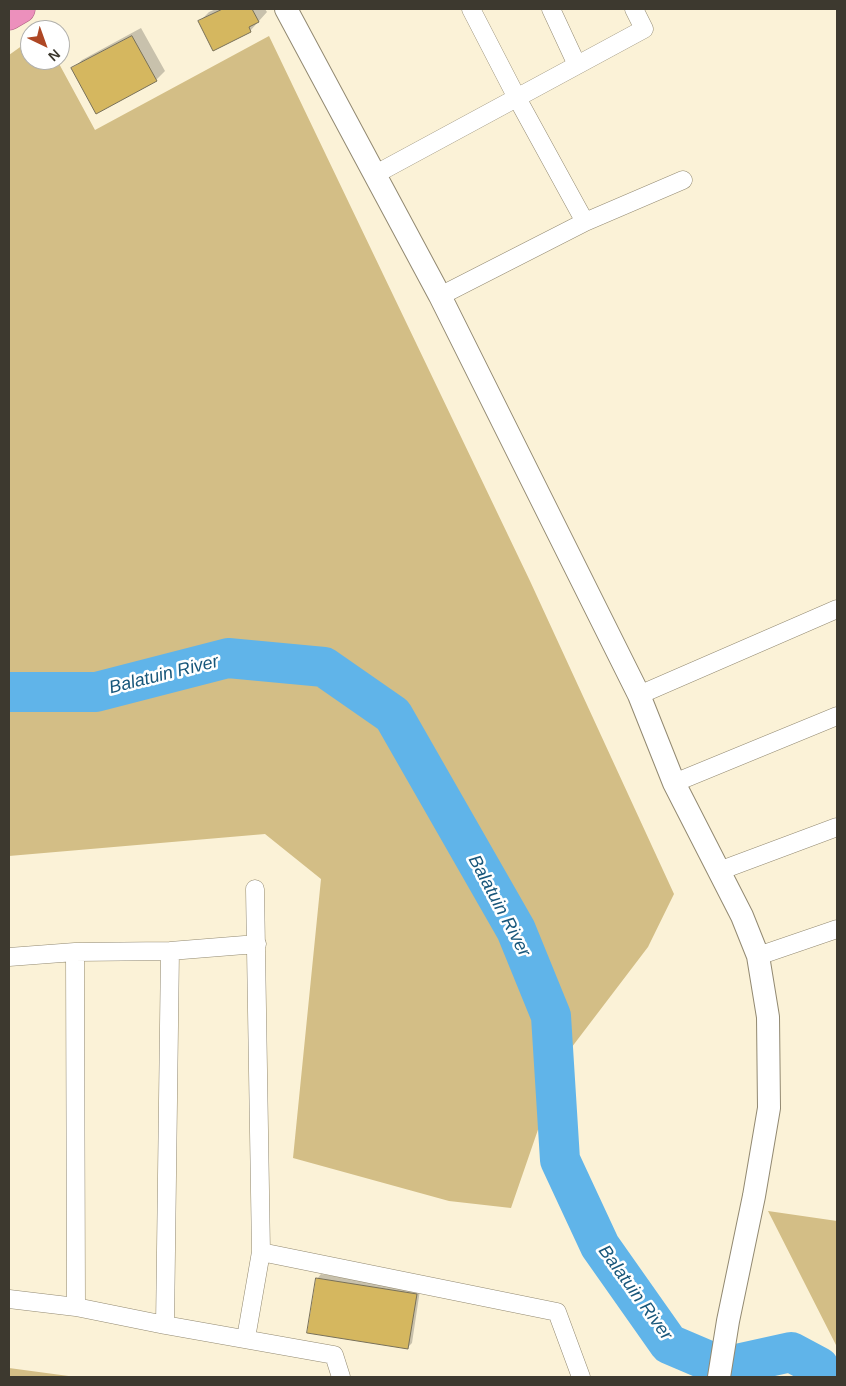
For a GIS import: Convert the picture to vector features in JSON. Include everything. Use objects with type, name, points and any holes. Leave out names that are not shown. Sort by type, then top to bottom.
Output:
[{"type":"highway","points":[[9,16],[21,9]]},
{"type":"street","points":[[471,9],[585,222]]},
{"type":"street","points":[[551,9],[577,65]]},
{"type":"street","points":[[374,175],[644,29],[634,9]]},
{"type":"street","points":[[290,10],[374,175],[440,296],[639,695],[674,783],[742,916],[758,956],[768,1017],[769,1108],[719,1377]]},
{"type":"street","points":[[440,296],[585,222],[683,180]]},
{"type":"street","points":[[639,695],[837,609]]},
{"type":"street","points":[[674,783],[837,716]]},
{"type":"street","points":[[719,871],[837,827]]},
{"type":"street","points":[[246,1338],[261,1252],[255,889]]},
{"type":"street","points":[[758,956],[837,929]]},
{"type":"street","points":[[9,957],[75,952],[170,951],[257,944]]},
{"type":"street","points":[[165,1325],[170,951]]},
{"type":"street","points":[[75,952],[76,1307]]},
{"type":"street","points":[[261,1252],[557,1312],[581,1377]]},
{"type":"street","points":[[9,1299],[76,1307],[334,1355],[341,1377]]},
{"type":"shaded area","points":[[269,36],[530,581],[674,894],[648,947],[562,1060],[511,1208],[449,1201],[293,1158],[321,879],[265,834],[9,856],[9,55],[20,47],[20,70],[62,70],[95,130]]},
{"type":"shaded area","points":[[768,1211],[837,1221],[837,1347]]},
{"type":"shaded area","points":[[9,1368],[76,1377],[9,1377]]},
{"type":"building","points":[[223,9],[252,9],[259,22],[249,27],[251,32],[213,51],[198,21]]},
{"type":"building","points":[[132,36],[157,81],[96,114],[71,68]]},
{"type":"building","points":[[316,1278],[417,1294],[408,1349],[307,1333]]},
{"type":"waterway","name":"Balatuin River","points":[[9,692],[96,692],[228,658],[324,667],[393,715],[516,930],[551,1016],[560,1160],[600,1246],[669,1344],[723,1367],[791,1352],[819,1367],[824,1377]]}]
